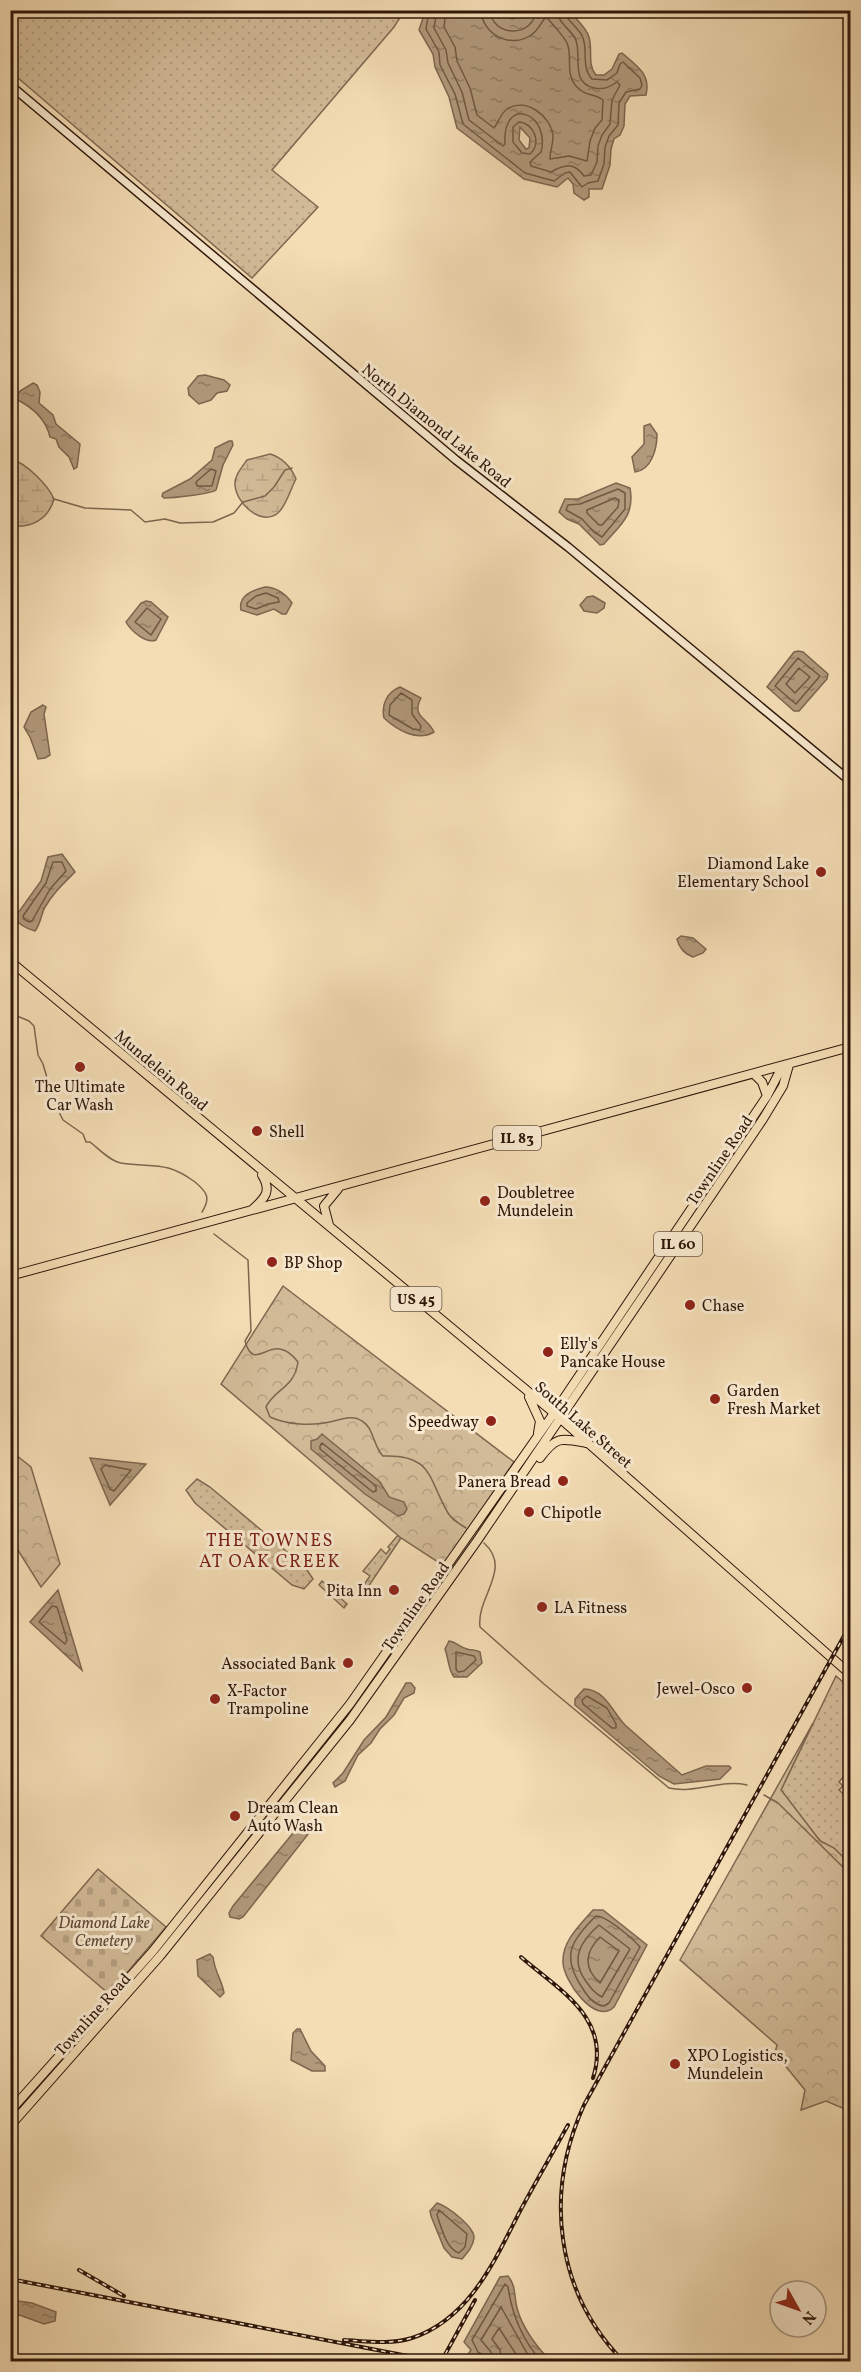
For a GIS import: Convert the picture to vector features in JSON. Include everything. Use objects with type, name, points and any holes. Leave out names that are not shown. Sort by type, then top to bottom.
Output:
[{"type":"main road","name":"Mundelein Road","points":[[10,961],[296,1199]]},
{"type":"main road","points":[[786,1066],[850,1047]]},
{"type":"main road","name":"IL 83","points":[[296,1199],[786,1066]]},
{"type":"main road","name":"Townline Road","points":[[10,2126],[148,1971],[325,1753],[440,1594],[522,1475],[557,1416],[786,1066]]},
{"type":"main road","name":"Townline Road","points":[[10,2111],[153,1951],[311,1756],[393,1646],[537,1438],[557,1416],[769,1110],[783,1086],[786,1066]]},
{"type":"main road","points":[[755,1075],[762,1082],[767,1096]]},
{"type":"main road","points":[[251,1210],[266,1196],[268,1190],[259,1169]]},
{"type":"main road","points":[[330,1228],[324,1206],[339,1187]]},
{"type":"main road","points":[[10,1276],[296,1199]]},
{"type":"main road","name":"South Lake Street","points":[[296,1199],[557,1416],[850,1674]]},
{"type":"main road","points":[[521,1386],[538,1413],[540,1421],[537,1438]]},
{"type":"main road","points":[[522,1475],[555,1441],[563,1439],[587,1444]]},
{"type":"street","name":"North Diamond Lake Road","points":[[10,85],[456,460],[568,547],[850,781]]},
{"type":"green space","points":[[11,10],[404,11],[394,27],[272,170],[318,207],[252,278],[11,72]]},
{"type":"green space","points":[[270,454],[286,464],[296,479],[281,510],[271,517],[264,517],[251,511],[240,499],[236,492],[235,482],[247,460]]},
{"type":"green space","points":[[11,459],[36,475],[54,499],[43,517],[25,526],[11,526]]},
{"type":"green space","points":[[283,1286],[514,1462],[444,1566],[401,1538],[221,1384]]},
{"type":"green space","points":[[11,1451],[31,1467],[60,1564],[41,1587],[11,1539]]},
{"type":"green space","points":[[197,1479],[210,1487],[305,1567],[313,1579],[304,1589],[292,1585],[195,1503],[186,1490]]},
{"type":"green space","points":[[398,1535],[401,1538],[366,1590],[363,1586],[370,1576],[363,1571],[381,1549],[386,1554],[390,1549],[388,1547]]},
{"type":"green space","points":[[322,1581],[347,1604],[344,1608],[319,1585]]},
{"type":"green space","points":[[836,1676],[850,1688],[850,1769],[839,1782],[843,1786],[839,1790],[850,1800],[850,1864],[834,1848],[820,1841],[781,1790]]},
{"type":"green space","points":[[813,1723],[781,1790],[820,1841],[834,1848],[850,1864],[850,2118],[847,2117],[845,2109],[826,2101],[801,2110],[805,2090],[775,2053],[777,2045],[680,1960]]},
{"type":"green space","name":"Diamond Lake Cemetery","points":[[98,1869],[166,1927],[109,1994],[41,1936]]},
{"type":"water","points":[[423,11],[500,11],[512,19],[519,17],[524,11],[569,11],[588,33],[591,62],[596,75],[604,75],[612,69],[619,54],[622,53],[638,66],[645,76],[646,95],[630,96],[625,104],[624,126],[620,135],[614,139],[610,165],[602,189],[589,189],[589,197],[584,200],[574,193],[573,184],[568,178],[557,187],[524,179],[457,128],[449,97],[435,67],[433,54],[419,30],[424,15]],"holes":[[[520,127],[530,138],[529,148],[526,149],[519,140]]]},
{"type":"water","points":[[205,375],[224,380],[230,385],[227,391],[217,393],[211,400],[199,404],[189,395],[188,388],[198,376]]},
{"type":"water","points":[[33,383],[37,385],[40,392],[39,403],[53,415],[56,424],[80,444],[77,467],[74,469],[69,457],[59,447],[56,439],[50,437],[42,419],[16,399],[20,391]]},
{"type":"water","points":[[650,424],[657,434],[655,452],[646,467],[635,472],[632,457],[644,444],[644,426]]},
{"type":"water","points":[[232,441],[233,445],[223,465],[216,490],[183,497],[164,498],[162,496],[163,493],[190,479],[212,460],[215,448]]},
{"type":"water","points":[[616,483],[630,488],[630,506],[621,525],[604,544],[600,545],[579,524],[567,519],[559,512],[565,499],[578,499]]},
{"type":"water","points":[[265,587],[277,590],[290,600],[292,603],[286,614],[274,609],[257,615],[241,610],[244,597]]},
{"type":"water","points":[[593,596],[605,603],[604,608],[597,613],[584,611],[580,605],[587,597]]},
{"type":"water","points":[[151,602],[168,617],[156,640],[152,641],[139,636],[126,622],[141,603]]},
{"type":"water","points":[[794,652],[803,652],[828,674],[827,679],[799,711],[794,711],[767,687]]},
{"type":"water","points":[[400,687],[421,698],[418,704],[419,713],[434,732],[428,735],[414,735],[395,727],[384,718],[383,708],[386,700],[395,689]]},
{"type":"water","points":[[43,705],[46,707],[44,714],[50,755],[38,759],[24,727],[31,712]]},
{"type":"water","points":[[62,854],[75,872],[47,904],[35,931],[27,928],[16,919],[18,913],[41,881],[48,857]]},
{"type":"water","points":[[681,936],[693,938],[706,949],[703,953],[690,956],[679,945],[677,939]]},
{"type":"water","points":[[322,1434],[380,1482],[389,1497],[404,1502],[407,1509],[404,1514],[398,1516],[365,1494],[311,1449],[311,1441]]},
{"type":"water","points":[[90,1458],[146,1464],[110,1505]]},
{"type":"water","points":[[58,1590],[82,1670],[30,1622]]},
{"type":"water","points":[[449,1641],[480,1652],[482,1663],[467,1677],[454,1677],[452,1674],[445,1649]]},
{"type":"water","points":[[406,1683],[411,1683],[415,1688],[414,1693],[404,1698],[394,1715],[358,1755],[345,1781],[335,1787],[333,1783],[343,1773],[364,1740],[386,1717]]},
{"type":"water","points":[[584,1689],[603,1697],[625,1725],[682,1775],[706,1766],[729,1766],[731,1768],[720,1779],[674,1784],[659,1776],[575,1705],[575,1699]]},
{"type":"water","points":[[304,1822],[310,1827],[309,1833],[243,1917],[239,1919],[230,1917],[229,1913],[233,1906]]},
{"type":"water","points":[[593,1910],[603,1910],[647,1945],[614,2007],[606,2011],[598,2011],[581,1998],[564,1970],[565,1947]]},
{"type":"water","points":[[210,1954],[223,1988],[224,1993],[220,1997],[198,1976],[197,1960]]},
{"type":"water","points":[[300,2029],[311,2051],[325,2066],[325,2071],[312,2071],[291,2060],[293,2033]]},
{"type":"water","points":[[437,2203],[460,2218],[473,2233],[474,2238],[470,2250],[462,2259],[452,2257],[444,2248],[430,2211]]},
{"type":"water","points":[[508,2276],[514,2287],[517,2308],[526,2330],[551,2361],[494,2361],[467,2356],[471,2350],[464,2342],[500,2277]]},
{"type":"water","points":[[11,2300],[32,2303],[56,2312],[55,2321],[44,2324],[11,2312]]},
{"type":"waterway","points":[[54,499],[85,508],[131,510],[145,522],[165,519],[180,523],[213,522],[234,513],[243,502],[265,496],[285,470],[292,468]]},
{"type":"waterway","points":[[10,746],[16,755],[18,797],[11,820],[14,853],[10,858]]},
{"type":"waterway","points":[[10,1013],[29,1021],[34,1026],[38,1055],[43,1064],[54,1102],[63,1120],[83,1134],[86,1142],[90,1142],[117,1162],[159,1166],[185,1175],[195,1182],[206,1196],[202,1212]]},
{"type":"waterway","points":[[214,1234],[248,1260],[251,1331],[245,1341],[249,1351],[254,1355],[280,1349],[289,1353],[298,1362],[293,1378],[266,1407],[270,1417],[300,1424],[350,1418],[362,1421],[369,1428],[383,1456],[411,1459],[427,1471],[450,1515],[466,1528]]},
{"type":"waterway","points":[[484,1543],[492,1553],[495,1563],[491,1584],[480,1616],[480,1627],[544,1684],[669,1788],[747,1785]]},
{"type":"waterway","points":[[764,1795],[778,1803],[850,1874]]},
{"type":"railway","points":[[624,2362],[601,2334],[583,2305],[570,2273],[563,2240],[561,2207],[564,2172],[571,2138],[584,2105],[850,1625]]},
{"type":"railway","points":[[521,1957],[566,1994],[589,2022],[595,2039],[597,2057],[593,2078]]},
{"type":"railway","points":[[344,2340],[387,2342],[412,2338],[432,2329],[464,2303],[478,2287],[500,2251],[568,2125]]},
{"type":"railway","points":[[79,2270],[124,2296]]},
{"type":"railway","points":[[10,2279],[439,2362]]},
{"type":"railway","points":[[441,2362],[475,2300]]},
{"type":"place","name":"Diamond Lake Elementary School","points":[[821,872]]},
{"type":"place","name":"The Ultimate Car Wash","points":[[80,1067]]},
{"type":"place","name":"Shell","points":[[257,1131]]},
{"type":"place","name":"Doubletree Mundelein","points":[[485,1201]]},
{"type":"place","name":"BP Shop","points":[[272,1262]]},
{"type":"place","name":"Chase","points":[[690,1305]]},
{"type":"place","name":"Elly's Pancake House","points":[[548,1352]]},
{"type":"place","name":"Garden Fresh Market","points":[[715,1399]]},
{"type":"place","name":"Speedway","points":[[491,1421]]},
{"type":"place","name":"Panera Bread","points":[[563,1481]]},
{"type":"place","name":"Chipotle","points":[[529,1512]]},
{"type":"place","name":"Pita Inn","points":[[394,1590]]},
{"type":"place","name":"LA Fitness","points":[[542,1607]]},
{"type":"place","name":"Associated Bank","points":[[348,1663]]},
{"type":"place","name":"Jewel-Osco","points":[[747,1688]]},
{"type":"place","name":"X-Factor Trampoline","points":[[215,1699]]},
{"type":"place","name":"Dream Clean Auto Wash","points":[[235,1816]]},
{"type":"place","name":"XPO Logistics, Mundelein","points":[[675,2064]]},
{"type":"district","name":"THE TOWNES AT OAK CREEK","points":[[270,1550]]}]
